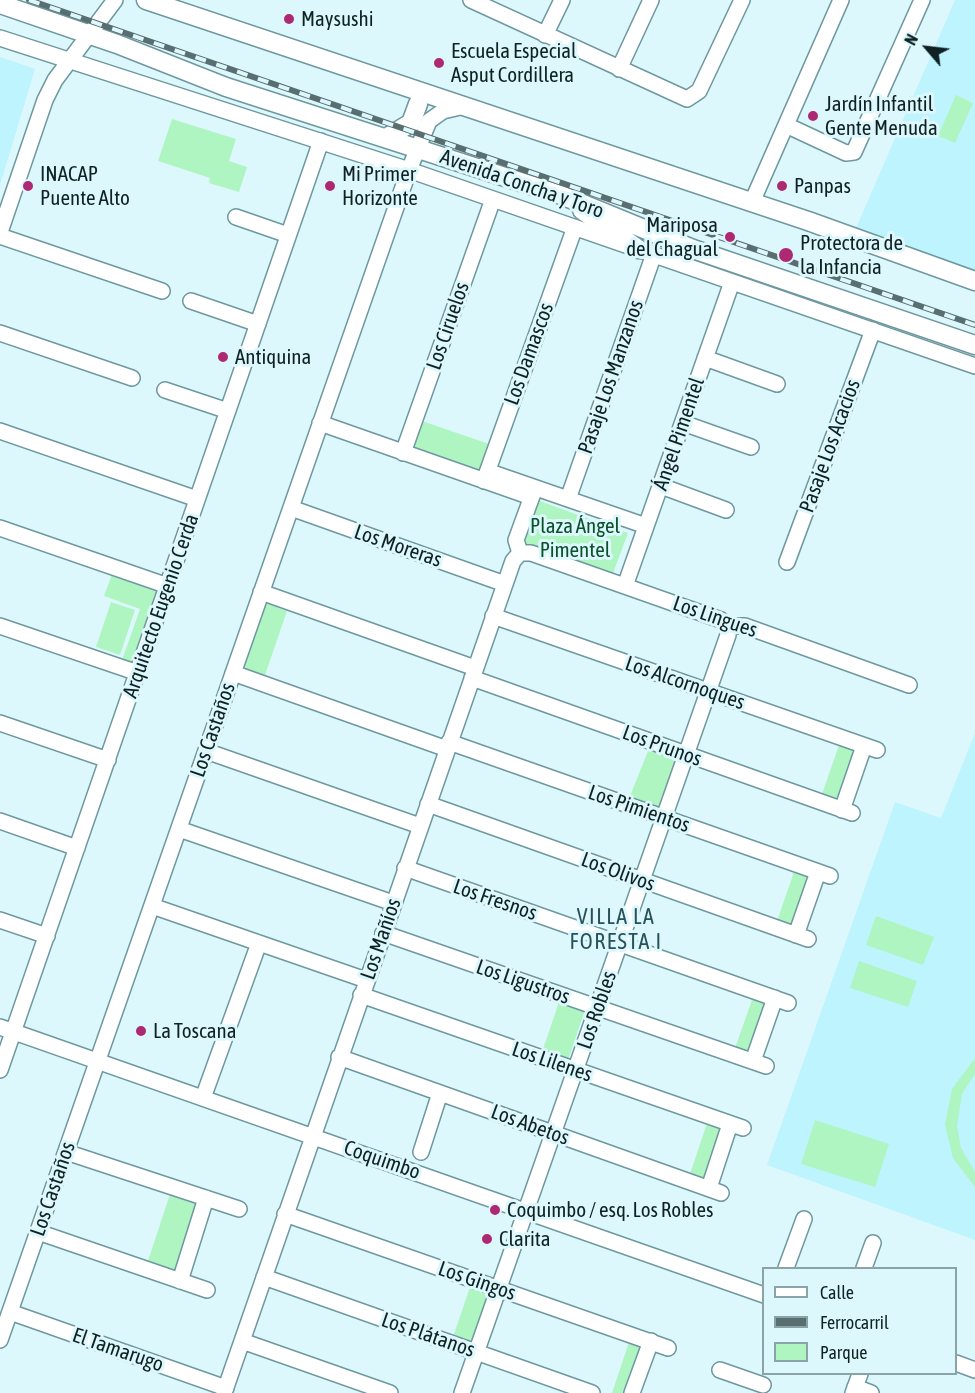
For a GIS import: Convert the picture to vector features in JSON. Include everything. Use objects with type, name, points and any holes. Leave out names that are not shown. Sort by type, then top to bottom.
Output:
[{"type":"main road","points":[[146,0],[460,107],[752,202],[975,281]]},
{"type":"main road","name":"Avenida Concha y Toro","points":[[0,4],[90,34],[226,87],[561,195],[714,256],[975,345]]},
{"type":"main road","points":[[386,138],[411,123],[418,104]]},
{"type":"main road","points":[[561,195],[646,252]]},
{"type":"street","points":[[0,232],[45,100],[69,60],[115,0]]},
{"type":"street","points":[[472,0],[680,97],[691,98],[699,91],[742,0]]},
{"type":"street","points":[[545,35],[561,0]]},
{"type":"street","points":[[619,69],[651,0]]},
{"type":"street","points":[[752,202],[841,0]]},
{"type":"street","points":[[786,125],[846,153],[854,152],[922,0]]},
{"type":"street","name":"Avenida Concha y Toro","points":[[0,38],[409,170],[975,366]]},
{"type":"street","points":[[404,88],[429,121],[443,111],[460,107]]},
{"type":"street","name":"Los Castaños","points":[[0,1340],[409,170],[429,121]]},
{"type":"street","name":"Arquitecto Eugenio Cerda","points":[[0,1070],[7,1030],[47,936],[321,141]]},
{"type":"street","name":"Los Ciruelos","points":[[404,453],[493,199]]},
{"type":"street","points":[[236,217],[288,235]]},
{"type":"street","name":"Los Damascos","points":[[486,476],[575,227]]},
{"type":"street","points":[[0,236],[162,291]]},
{"type":"street","name":"Pasaje Los Manzanos","points":[[568,499],[646,252]]},
{"type":"street","name":"Ángel Pimentel","points":[[625,586],[732,282]]},
{"type":"street","points":[[191,301],[258,324]]},
{"type":"street","name":"Pasaje Los Acacios","points":[[787,562],[873,330]]},
{"type":"street","points":[[0,333],[132,378]]},
{"type":"street","points":[[705,358],[777,384]]},
{"type":"street","points":[[165,390],[228,411]]},
{"type":"street","points":[[320,423],[404,453],[533,492],[568,499],[646,526]]},
{"type":"street","points":[[682,423],[751,447]]},
{"type":"street","points":[[0,430],[197,499]]},
{"type":"street","points":[[661,486],[726,510]]},
{"type":"street","name":"Los Mañíos","points":[[225,1390],[493,616],[514,558],[520,553],[516,540],[533,492]]},
{"type":"street","name":"Los Moreras","points":[[291,508],[505,584]]},
{"type":"street","points":[[0,528],[168,586]]},
{"type":"street","name":"Los Lingues","points":[[520,553],[528,551],[721,620],[728,626],[745,626],[909,685]]},
{"type":"street","name":"Los Prunos","points":[[261,592],[686,754],[847,811]]},
{"type":"street","name":"Los Alcornoques","points":[[493,616],[870,748],[847,811]]},
{"type":"street","points":[[0,626],[138,673]]},
{"type":"street","name":"Los Robles","points":[[462,1393],[728,635],[728,626]]},
{"type":"street","name":"Los Pimientos","points":[[233,673],[824,874],[802,937]]},
{"type":"street","points":[[0,723],[108,760]]},
{"type":"street","points":[[206,751],[420,826]]},
{"type":"street","name":"Los Olivos","points":[[428,804],[802,937]]},
{"type":"street","points":[[0,821],[77,848]]},
{"type":"street","points":[[179,829],[393,903]]},
{"type":"street","name":"Los Fresnos","points":[[405,868],[781,1000],[759,1064]]},
{"type":"street","points":[[152,906],[366,980]]},
{"type":"street","points":[[0,920],[47,936]]},
{"type":"street","name":"Los Ligustros","points":[[383,933],[759,1064]]},
{"type":"street","points":[[203,1098],[259,943]]},
{"type":"street","name":"Los Lilenes","points":[[361,995],[736,1126],[715,1190]]},
{"type":"street","name":"Coquimbo","points":[[7,1030],[762,1294]]},
{"type":"street","name":"Los Abetos","points":[[339,1057],[715,1190]]},
{"type":"street","points":[[421,1152],[440,1093]]},
{"type":"street","points":[[66,1152],[239,1209]]},
{"type":"street","points":[[180,1281],[206,1198]]},
{"type":"street","name":"Los Gingos","points":[[285,1214],[668,1347]]},
{"type":"street","points":[[787,1267],[804,1219]]},
{"type":"street","points":[[38,1232],[207,1290]]},
{"type":"street","points":[[865,1267],[873,1243]]},
{"type":"street","name":"Los Plátanos","points":[[264,1277],[591,1393]]},
{"type":"street","name":"El Tamarugo","points":[[10,1312],[225,1390]]},
{"type":"street","points":[[242,1341],[390,1393]]},
{"type":"street","points":[[632,1393],[651,1341]]},
{"type":"street","points":[[957,1363],[975,1370]]},
{"type":"street","points":[[720,1370],[764,1384]]},
{"type":"street","points":[[856,1385],[871,1393]]},
{"type":"shaded area","points":[[955,0],[975,0],[975,271],[856,228]]},
{"type":"shaded area","name":"INACAP Puente Alto","points":[[0,57],[35,69],[0,185]]},
{"type":"shaded area","points":[[975,733],[975,1240],[767,1165],[895,802],[941,818]]},
{"type":"green space","points":[[956,95],[973,103],[955,143],[938,136]]},
{"type":"green space","points":[[172,119],[236,139],[229,161],[247,167],[239,192],[209,183],[210,178],[158,161]]},
{"type":"green space","points":[[422,421],[492,445],[482,471],[478,474],[412,451]]},
{"type":"green space","name":"Plaza Ángel Pimentel","points":[[537,500],[628,533],[612,576],[521,543]]},
{"type":"green space","points":[[112,574],[159,590],[133,664],[122,660],[140,609],[104,596]]},
{"type":"green space","points":[[111,602],[135,610],[120,655],[96,647]]},
{"type":"green space","points":[[266,603],[287,611],[264,678],[243,671]]},
{"type":"green space","points":[[840,742],[857,748],[838,802],[821,797]]},
{"type":"green space","points":[[650,746],[677,755],[659,807],[630,796]]},
{"type":"green space","points":[[795,869],[812,875],[793,930],[776,924]]},
{"type":"green space","points":[[876,916],[934,937],[923,965],[866,945]]},
{"type":"green space","points":[[859,961],[917,981],[908,1007],[850,988]]},
{"type":"green space","points":[[753,997],[770,1003],[751,1057],[734,1051]]},
{"type":"green space","points":[[559,1002],[585,1010],[568,1060],[542,1052]]},
{"type":"green space","points":[[975,1058],[975,1074],[962,1094],[957,1126],[961,1148],[975,1172],[975,1187],[953,1158],[945,1125],[952,1089]]},
{"type":"green space","points":[[815,1120],[889,1144],[875,1187],[801,1164]]},
{"type":"green space","points":[[707,1123],[725,1129],[706,1183],[689,1177]]},
{"type":"green space","points":[[170,1194],[200,1204],[176,1274],[147,1264]]},
{"type":"green space","points":[[471,1284],[492,1291],[474,1344],[453,1337]]},
{"type":"green space","points":[[630,1339],[646,1344],[629,1393],[612,1393]]},
{"type":"railway","points":[[29,0],[975,325]]},
{"type":"place","name":"Maysushi","points":[[289,19]]},
{"type":"place","name":"Escuela Especial Asput Cordillera","points":[[439,63]]},
{"type":"place","name":"Jardín Infantil Gente Menuda","points":[[813,116]]},
{"type":"place","name":"INACAP Puente Alto","points":[[28,186]]},
{"type":"place","name":"Mi Primer Horizonte","points":[[330,186]]},
{"type":"place","name":"Panpas","points":[[782,186]]},
{"type":"place","name":"Mariposa del Chagual","points":[[730,237]]},
{"type":"place","name":"Protectora de la Infancia","points":[[786,255]]},
{"type":"place","name":"Antiquina","points":[[223,357]]},
{"type":"place","name":"La Toscana","points":[[141,1031]]},
{"type":"place","name":"Coquimbo / esq. Los Robles","points":[[495,1210]]},
{"type":"place","name":"Clarita","points":[[487,1239]]},
{"type":"district","name":"VILLA LA FORESTA I","points":[[616,930]]}]
